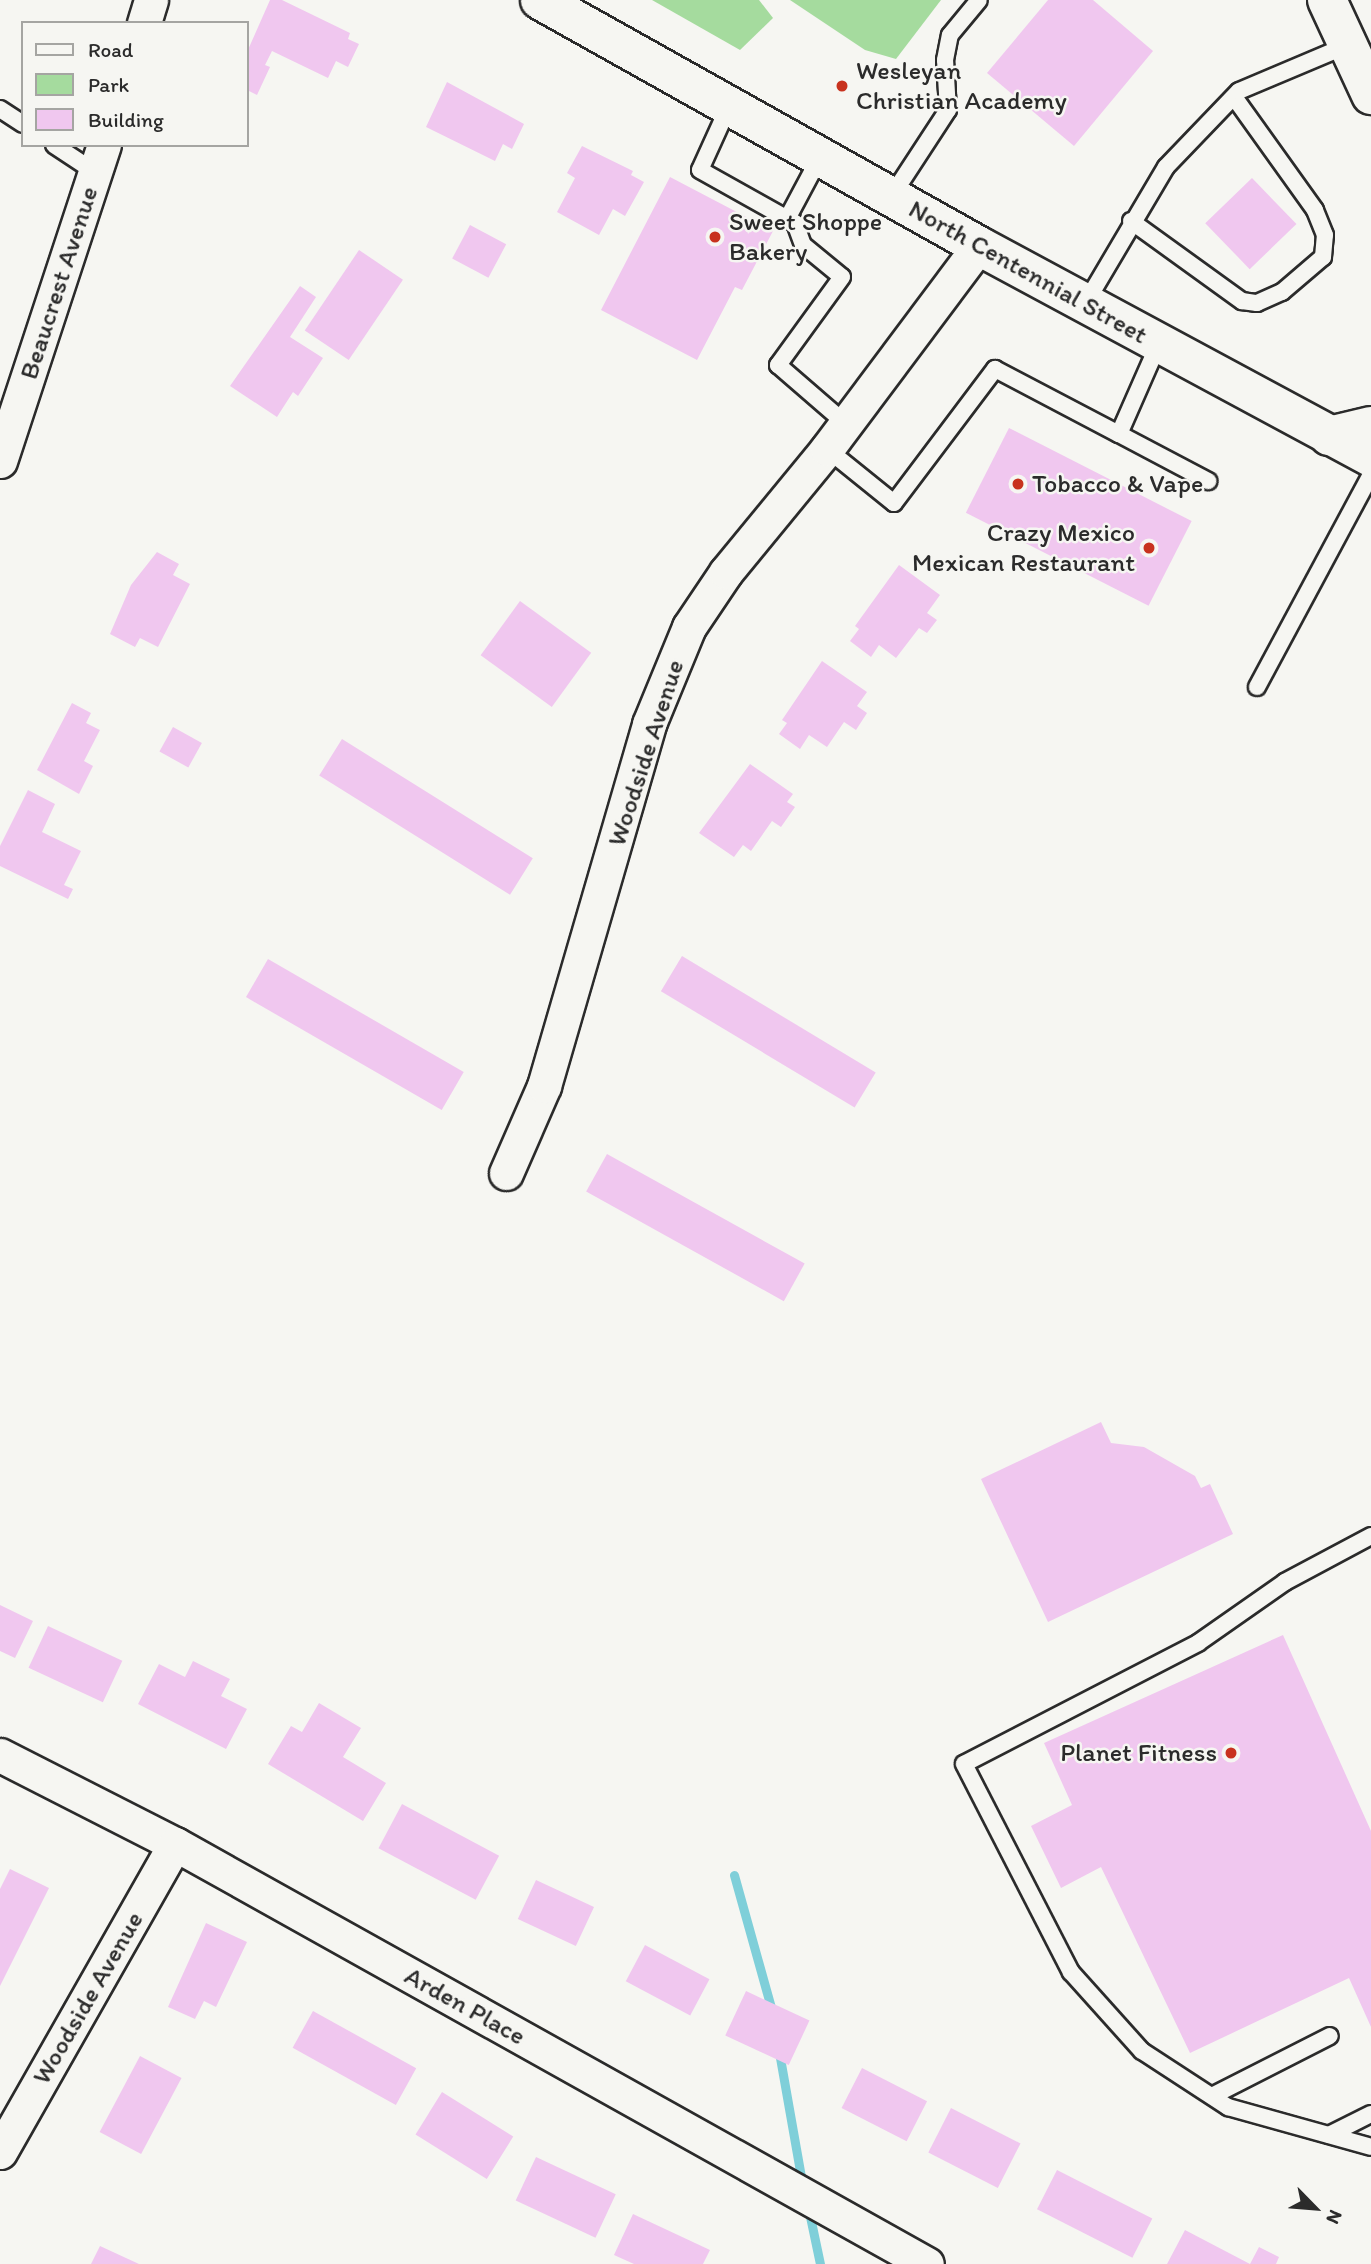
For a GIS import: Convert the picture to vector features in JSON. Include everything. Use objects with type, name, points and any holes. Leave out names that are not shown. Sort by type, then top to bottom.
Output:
[{"type":"main road","name":"North Centennial Street","points":[[540,0],[979,246],[1371,457]]},
{"type":"main road","points":[[1327,0],[1371,95]]},
{"type":"main road","points":[[1329,436],[1371,426]]},
{"type":"street","points":[[145,21],[151,0]]},
{"type":"street","name":"Beaucrest Avenue","points":[[0,461],[99,159]]},
{"type":"street","name":"Woodside Avenue","points":[[506,1173],[559,1041],[668,672],[726,572],[836,436],[979,246]]},
{"type":"street","name":"Arden Place","points":[[0,1755],[175,1844],[927,2264]]},
{"type":"street","name":"Woodside Avenue","points":[[0,2152],[175,1844]]},
{"type":"lane","points":[[891,197],[948,110],[945,60],[950,35],[979,0]]},
{"type":"lane","points":[[1085,304],[1131,221],[1166,167],[1234,97],[1348,46]]},
{"type":"lane","points":[[1131,221],[1242,301],[1257,303],[1282,292],[1323,257],[1325,235],[1315,210],[1234,97]]},
{"type":"lane","points":[[729,106],[701,170],[795,223],[803,245],[842,277],[778,365],[894,503],[995,369],[1208,481]]},
{"type":"lane","points":[[0,109],[21,123]]},
{"type":"lane","points":[[60,147],[99,159]]},
{"type":"lane","points":[[787,219],[820,157]]},
{"type":"lane","points":[[1119,434],[1158,344]]},
{"type":"lane","points":[[1256,687],[1371,474]]},
{"type":"lane","points":[[1371,1536],[1285,1582],[1198,1643],[964,1764],[1071,1972],[1142,2051],[1228,2107],[1371,2147]]},
{"type":"lane","points":[[1212,2096],[1330,2036]]},
{"type":"lane","points":[[1329,2135],[1371,2114]]},
{"type":"green space","points":[[652,0],[759,0],[773,18],[740,50]]},
{"type":"green space","points":[[790,0],[941,0],[896,59],[865,50]]},
{"type":"building","points":[[270,0],[282,0],[350,33],[348,39],[359,44],[348,67],[336,61],[328,78],[272,51],[265,65],[270,67],[257,95],[248,90],[248,50]]},
{"type":"building","points":[[1048,0],[1093,0],[1153,51],[1074,146],[987,73]]},
{"type":"building","points":[[447,82],[524,124],[512,149],[503,144],[495,161],[426,127]]},
{"type":"building","points":[[582,146],[633,171],[631,175],[644,182],[625,216],[613,209],[599,235],[557,212],[575,178],[567,173]]},
{"type":"building","points":[[670,177],[773,231],[742,290],[735,287],[697,360],[601,310]]},
{"type":"building","points":[[1252,178],[1296,224],[1250,269],[1205,223]]},
{"type":"building","points":[[470,225],[506,244],[488,278],[452,259]]},
{"type":"building","points":[[359,250],[403,280],[349,360],[305,330]]},
{"type":"building","points":[[300,286],[316,297],[290,337],[323,358],[298,396],[293,392],[277,417],[230,386]]},
{"type":"building","points":[[1009,428],[1192,521],[1149,606],[966,513]]},
{"type":"building","points":[[157,552],[179,564],[173,575],[190,584],[158,647],[140,638],[135,647],[110,634],[131,585]]},
{"type":"building","points":[[899,565],[940,595],[927,613],[937,620],[927,633],[919,628],[896,658],[879,645],[871,657],[850,641],[859,629],[855,626]]},
{"type":"building","points":[[520,601],[591,653],[552,707],[481,655]]},
{"type":"building","points":[[822,661],[867,692],[857,706],[867,713],[856,730],[844,722],[827,747],[809,735],[800,749],[779,734],[787,723],[782,720]]},
{"type":"building","points":[[72,703],[91,713],[86,723],[100,730],[84,761],[93,766],[79,794],[37,770]]},
{"type":"building","points":[[173,727],[202,743],[188,767],[159,751]]},
{"type":"building","points":[[342,739],[533,858],[510,895],[319,775]]},
{"type":"building","points":[[750,764],[793,794],[787,802],[795,807],[781,827],[772,821],[751,851],[743,845],[734,857],[699,833]]},
{"type":"building","points":[[28,790],[55,804],[42,832],[81,851],[64,885],[73,889],[68,899],[0,866],[0,846]]},
{"type":"building","points":[[682,956],[876,1072],[855,1108],[661,991]]},
{"type":"building","points":[[268,959],[464,1072],[442,1110],[246,997]]},
{"type":"building","points":[[607,1154],[805,1264],[784,1301],[586,1192]]},
{"type":"building","points":[[1101,1422],[1111,1443],[1144,1447],[1195,1476],[1201,1488],[1210,1484],[1233,1534],[1048,1622],[981,1479]]},
{"type":"building","points":[[0,1605],[33,1621],[15,1658],[0,1651]]},
{"type":"building","points":[[48,1626],[122,1661],[103,1702],[29,1668]]},
{"type":"building","points":[[1283,1635],[1371,1831],[1371,2027],[1349,1978],[1190,2053],[1101,1867],[1061,1888],[1031,1826],[1072,1805],[1044,1743]]},
{"type":"building","points":[[193,1661],[230,1679],[221,1696],[247,1709],[226,1749],[138,1704],[159,1664],[185,1677]]},
{"type":"building","points":[[319,1703],[361,1728],[343,1757],[386,1783],[363,1821],[268,1764],[291,1726],[302,1732]]},
{"type":"building","points":[[402,1804],[499,1856],[476,1900],[379,1848]]},
{"type":"building","points":[[10,1869],[49,1888],[0,1986],[0,1889]]},
{"type":"building","points":[[536,1880],[594,1907],[576,1946],[518,1919]]},
{"type":"building","points":[[206,1923],[247,1942],[216,2007],[204,2001],[195,2019],[168,2007]]},
{"type":"building","points":[[645,1945],[709,1979],[690,2015],[626,1981]]},
{"type":"building","points":[[746,1991],[809,2021],[789,2065],[725,2035]]},
{"type":"building","points":[[313,2011],[416,2068],[396,2105],[293,2048]]},
{"type":"building","points":[[140,2056],[181,2078],[141,2154],[100,2132]]},
{"type":"building","points":[[862,2068],[927,2101],[907,2141],[842,2108]]},
{"type":"building","points":[[442,2092],[513,2137],[487,2179],[416,2134]]},
{"type":"building","points":[[951,2108],[1020,2143],[998,2188],[928,2153]]},
{"type":"building","points":[[536,2157],[616,2194],[595,2238],[516,2201]]},
{"type":"building","points":[[1057,2170],[1152,2219],[1132,2258],[1037,2209]]},
{"type":"building","points":[[633,2214],[710,2250],[703,2264],[634,2264],[614,2255]]},
{"type":"building","points":[[1185,2230],[1250,2264],[1167,2264]]},
{"type":"building","points":[[100,2246],[139,2264],[91,2264]]},
{"type":"building","points":[[1259,2247],[1279,2257],[1276,2264],[1250,2264]]},
{"type":"waterway","points":[[734,1875],[772,2011]]},
{"type":"waterway","points":[[779,2052],[802,2183]]},
{"type":"waterway","points":[[808,2207],[820,2264]]},
{"type":"place","name":"Wesleyan Christian Academy","points":[[842,86]]},
{"type":"place","name":"Sweet Shoppe Bakery","points":[[715,237]]},
{"type":"place","name":"Tobacco & Vape","points":[[1018,484]]},
{"type":"place","name":"Crazy Mexico Mexican Restaurant","points":[[1149,548]]},
{"type":"place","name":"Planet Fitness","points":[[1231,1753]]}]
